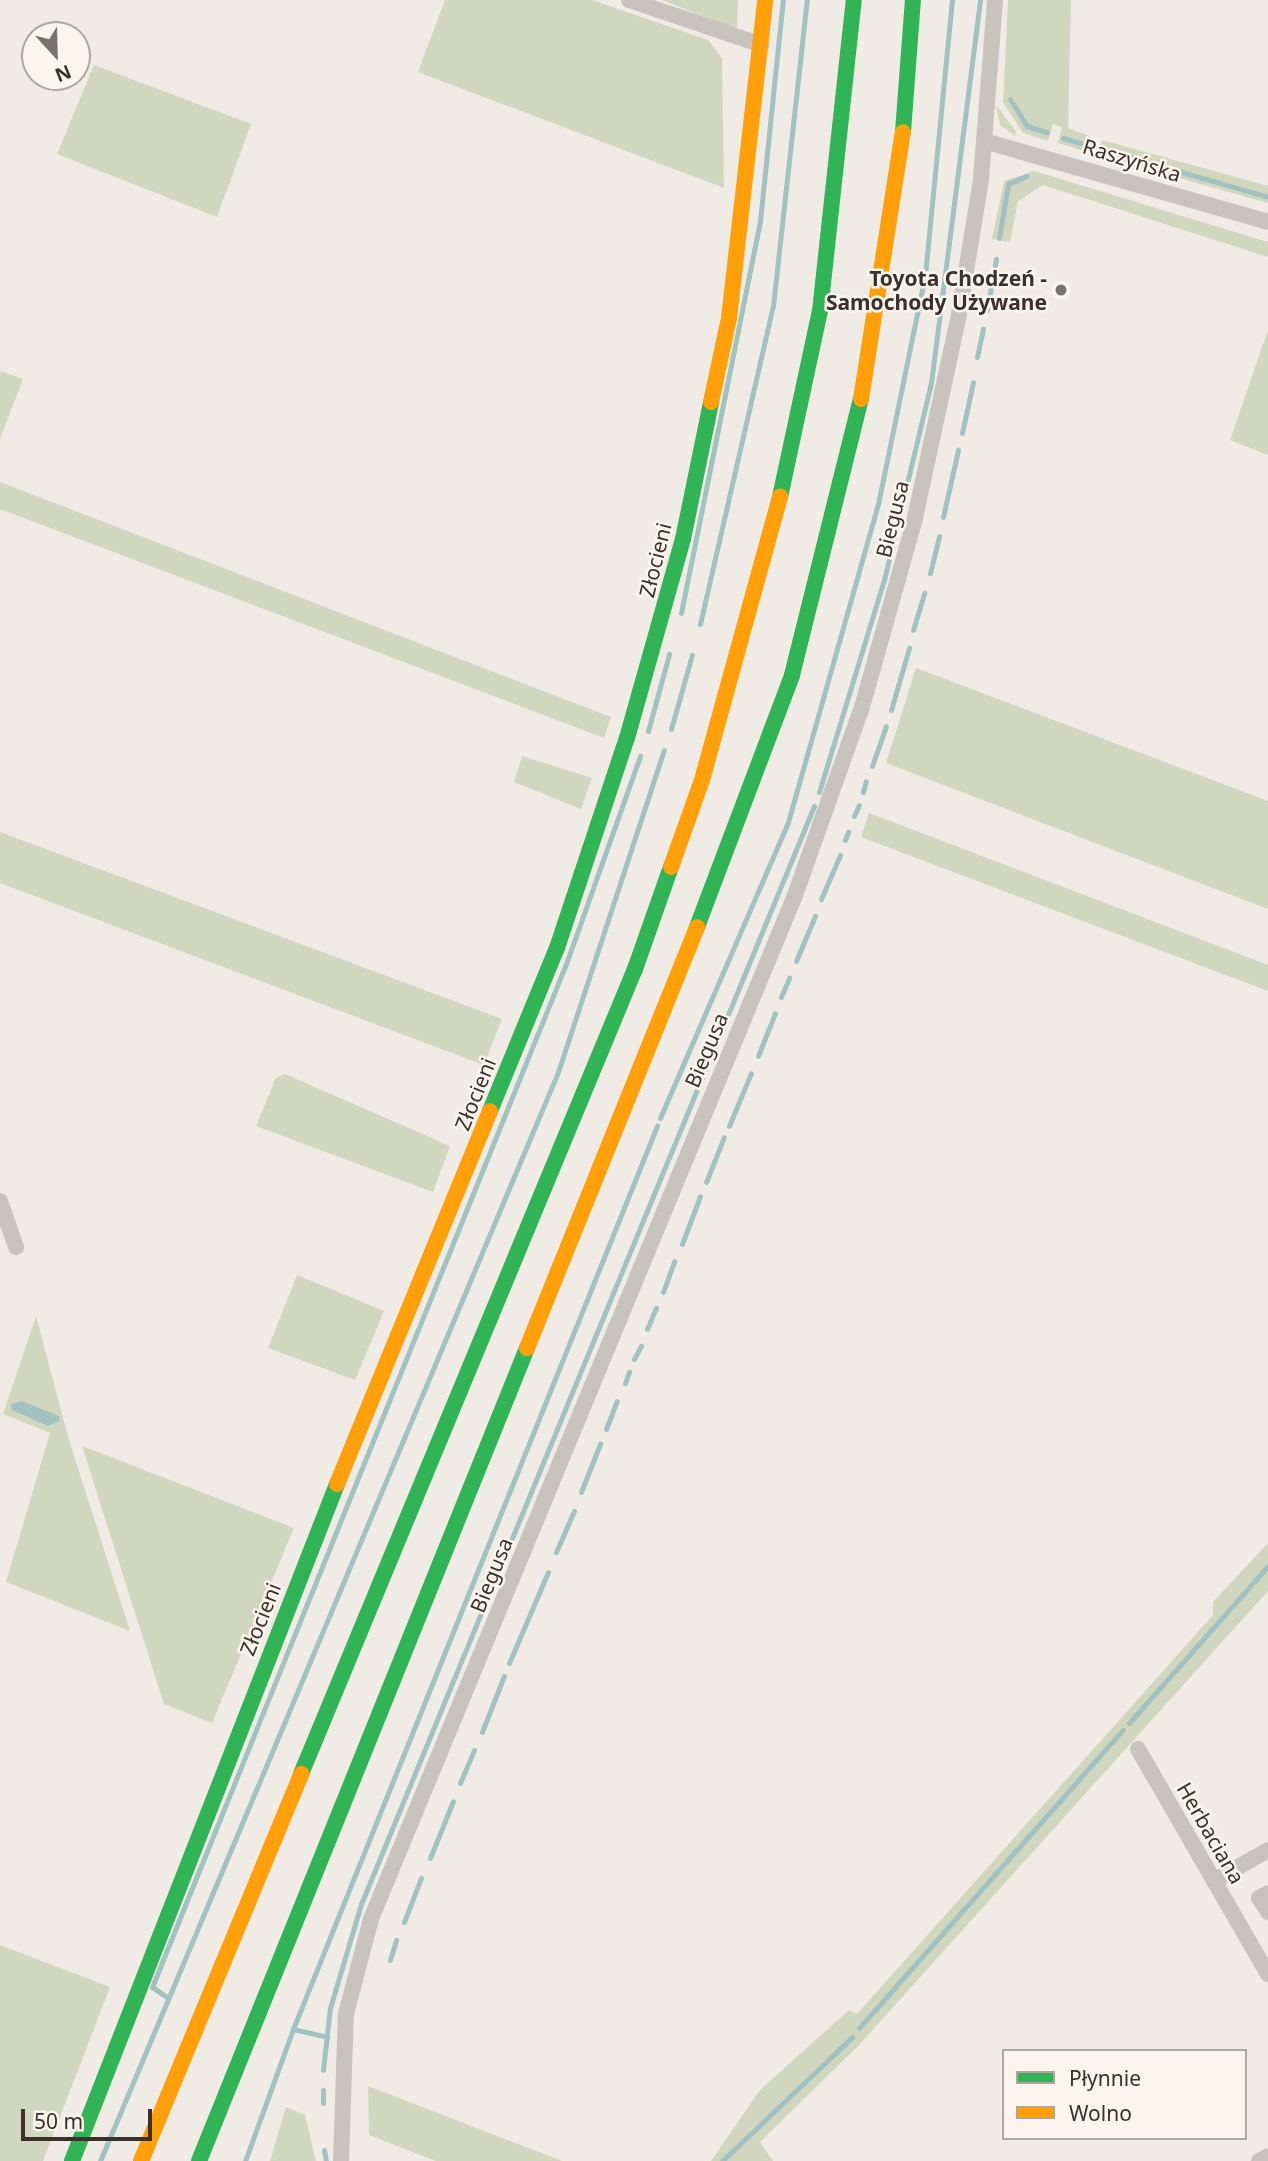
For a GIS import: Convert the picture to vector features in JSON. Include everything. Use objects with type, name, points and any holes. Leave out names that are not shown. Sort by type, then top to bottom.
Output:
[{"type":"main road","name":"Złocieni","points":[[72,2161],[593,844],[669,593],[702,449],[743,228],[765,0]]},
{"type":"main road","points":[[141,2161],[635,970],[698,793],[784,484],[821,311],[855,0]]},
{"type":"main road","points":[[199,2161],[691,942],[792,675],[831,539],[877,326],[900,166],[913,0]]},
{"type":"street","points":[[629,0],[762,45]]},
{"type":"street","name":"Biegusa","points":[[341,2161],[339,2083],[348,2000],[371,1919],[844,763],[933,437],[971,247],[984,141],[995,0]]},
{"type":"street","name":"Raszyńska","points":[[984,141],[1268,222]]},
{"type":"street","points":[[0,1201],[16,1247]]},
{"type":"street","name":"Herbaciana","points":[[1138,1749],[1268,1974]]},
{"type":"street","points":[[1214,1881],[1268,1850]]},
{"type":"street","points":[[1268,1893],[1259,1898],[1268,1912]]},
{"type":"street","points":[[1259,2161],[1268,2156]]},
{"type":"green space","points":[[445,0],[592,0],[708,40],[722,58],[724,188],[418,72]]},
{"type":"green space","points":[[662,0],[738,0],[737,29],[719,23]]},
{"type":"green space","points":[[1008,0],[1071,0],[1068,128],[1089,136],[1084,151],[1058,143],[1062,127],[1053,124],[1048,141],[1023,133],[1003,102]]},
{"type":"green space","points":[[94,65],[251,124],[217,217],[57,154],[83,91],[91,91],[91,72]]},
{"type":"green space","points":[[996,105],[1016,131],[1015,136],[1000,125]]},
{"type":"green space","points":[[1102,140],[1268,186],[1268,203],[1097,155]]},
{"type":"green space","points":[[1034,171],[1268,242],[1268,257],[1043,185],[1018,201],[1010,242],[992,239],[1004,181]]},
{"type":"green space","points":[[1268,330],[1268,455],[1230,440]]},
{"type":"green space","points":[[1,371],[23,379],[0,439],[0,376]]},
{"type":"green space","points":[[0,482],[611,717],[604,738],[0,509]]},
{"type":"green space","points":[[916,668],[1268,801],[1268,909],[886,763]]},
{"type":"green space","points":[[522,756],[592,778],[581,809],[514,782]]},
{"type":"green space","points":[[869,813],[1268,965],[1268,991],[861,837]]},
{"type":"green space","points":[[0,832],[502,1019],[484,1065],[0,883]]},
{"type":"green space","points":[[285,1074],[450,1146],[433,1192],[256,1126],[276,1078]]},
{"type":"green space","points":[[297,1275],[384,1311],[355,1380],[268,1348]]},
{"type":"green space","points":[[36,1316],[69,1440],[130,1631],[6,1582],[50,1433],[3,1414]]},
{"type":"green space","points":[[82,1446],[294,1528],[212,1723],[164,1704]]},
{"type":"green space","points":[[1268,1543],[1268,1591],[859,2045],[760,2142],[773,2161],[711,2161],[760,2090],[849,2010],[857,2014],[1213,1615],[1213,1602]]},
{"type":"green space","points":[[0,1945],[110,1987],[43,2161],[0,2161]]},
{"type":"green space","points":[[368,2086],[562,2161],[436,2161],[369,2135]]},
{"type":"green space","points":[[286,2107],[305,2115],[316,2161],[270,2161]]},
{"type":"water","points":[[22,1401],[59,1416],[60,1421],[48,1426],[12,1410],[11,1404]]},
{"type":"waterway","points":[[681,613],[760,221],[783,0]]},
{"type":"waterway","points":[[700,624],[773,306],[807,0]]},
{"type":"waterway","points":[[660,1118],[788,822],[878,504],[925,275],[952,0]]},
{"type":"waterway","points":[[819,792],[884,580],[931,383],[980,0]]},
{"type":"waterway","points":[[1010,99],[1027,126],[1047,132]]},
{"type":"waterway","points":[[1063,138],[1084,144]]},
{"type":"waterway","points":[[1102,149],[1268,197]]},
{"type":"waterway","points":[[999,238],[1008,184],[1026,176]]},
{"type":"waterway","points":[[987,310],[996,259]]},
{"type":"waterway","points":[[977,357],[983,329]]},
{"type":"waterway","points":[[962,433],[973,382]]},
{"type":"waterway","points":[[943,517],[958,450]]},
{"type":"waterway","points":[[930,573],[939,536]]},
{"type":"waterway","points":[[913,630],[924,593]]},
{"type":"waterway","points":[[891,710],[909,648]]},
{"type":"waterway","points":[[648,731],[669,654]]},
{"type":"waterway","points":[[671,729],[692,655]]},
{"type":"waterway","points":[[872,766],[886,726]]},
{"type":"waterway","points":[[100,2161],[558,1072],[664,750]]},
{"type":"waterway","points":[[168,1998],[152,1987],[566,964],[640,756]]},
{"type":"waterway","points":[[863,792],[866,781]]},
{"type":"waterway","points":[[854,816],[859,805]]},
{"type":"waterway","points":[[323,2070],[330,2008],[361,1904],[814,806]]},
{"type":"waterway","points":[[845,840],[848,832]]},
{"type":"waterway","points":[[821,899],[840,855]]},
{"type":"waterway","points":[[796,961],[815,916]]},
{"type":"waterway","points":[[781,997],[789,978]]},
{"type":"waterway","points":[[758,1056],[775,1013]]},
{"type":"waterway","points":[[729,1126],[751,1073]]},
{"type":"waterway","points":[[293,2029],[657,1126]]},
{"type":"waterway","points":[[706,1182],[724,1137]]},
{"type":"waterway","points":[[682,1244],[700,1196]]},
{"type":"waterway","points":[[663,1292],[674,1261]]},
{"type":"waterway","points":[[647,1329],[656,1308]]},
{"type":"waterway","points":[[634,1359],[641,1346]]},
{"type":"waterway","points":[[625,1383],[629,1372]]},
{"type":"waterway","points":[[606,1429],[617,1401]]},
{"type":"waterway","points":[[581,1492],[600,1444]]},
{"type":"waterway","points":[[556,1552],[574,1511]]},
{"type":"waterway","points":[[1129,1723],[1268,1566]]},
{"type":"waterway","points":[[509,1663],[548,1572]]},
{"type":"waterway","points":[[482,1732],[504,1676]]},
{"type":"waterway","points":[[859,2028],[1123,1730]]},
{"type":"waterway","points":[[460,1783],[474,1750]]},
{"type":"waterway","points":[[430,1858],[453,1801]]},
{"type":"waterway","points":[[404,1922],[421,1878]]},
{"type":"waterway","points":[[390,1960],[396,1940]]},
{"type":"waterway","points":[[245,2161],[293,2029],[327,2037]]},
{"type":"waterway","points":[[722,2161],[852,2037]]},
{"type":"waterway","points":[[323,2090],[323,2103]]},
{"type":"waterway","points":[[324,2150],[326,2161]]},
{"type":"traffic: fast","points":[[780,497],[820,311],[854,0]]},
{"type":"traffic: fast","points":[[903,132],[913,0]]},
{"type":"traffic: fast","points":[[697,927],[792,675],[861,399]]},
{"type":"traffic: fast","points":[[490,1111],[557,948],[627,738],[683,539],[711,402]]},
{"type":"traffic: fast","points":[[301,1774],[635,969],[671,867]]},
{"type":"traffic: fast","points":[[199,2161],[527,1348]]},
{"type":"traffic: fast","points":[[72,2161],[337,1484]]},
{"type":"traffic: slow","points":[[711,402],[729,318],[765,0]]},
{"type":"traffic: slow","points":[[861,399],[903,132]]},
{"type":"traffic: slow","points":[[671,867],[702,780],[780,497]]},
{"type":"traffic: slow","points":[[527,1348],[697,927]]},
{"type":"traffic: slow","points":[[337,1484],[490,1111]]},
{"type":"traffic: slow","points":[[141,2161],[301,1774]]},
{"type":"place","name":"Toyota Chodzeń - Samochody Używane","points":[[1061,290]]}]
